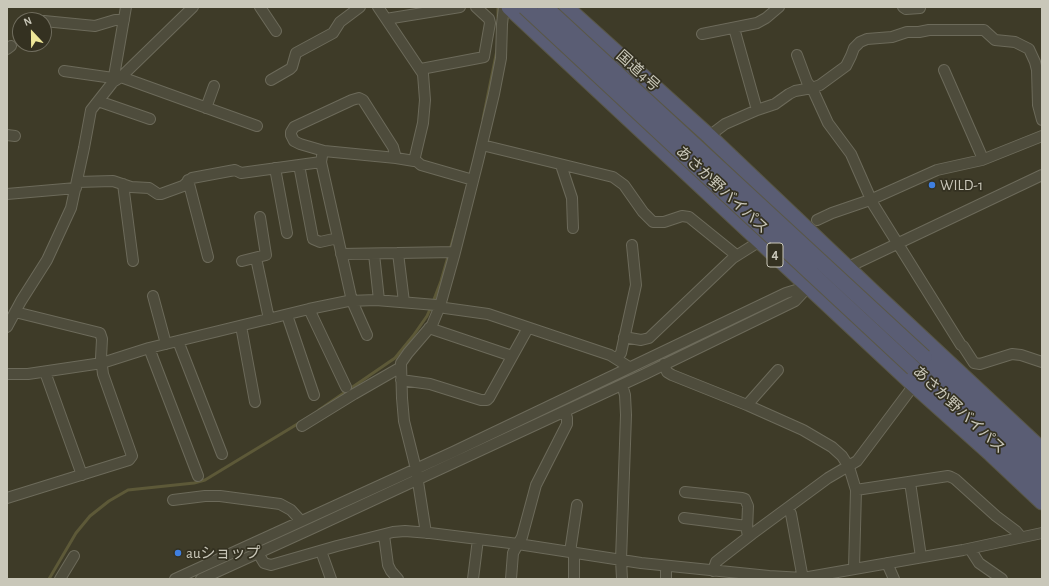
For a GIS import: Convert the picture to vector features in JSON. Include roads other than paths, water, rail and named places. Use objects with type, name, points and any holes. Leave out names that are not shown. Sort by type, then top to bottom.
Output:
[{"type":"highway","name":"あさか野バイパス","points":[[525,7],[919,362],[1042,468]]},
{"type":"highway","name":"あさか野バイパス","points":[[545,7],[919,362],[1042,486]]},
{"type":"highway","name":"国道4号","points":[[566,7],[709,136],[1042,450]]},
{"type":"highway","name":"4","points":[[505,10],[760,241],[1042,502]]},
{"type":"street","points":[[116,79],[126,7]]},
{"type":"street","points":[[7,327],[47,260],[71,208],[84,148],[89,116],[92,110],[116,79],[193,7]]},
{"type":"street","points":[[260,7],[276,30]]},
{"type":"street","points":[[271,80],[291,68],[296,53],[333,33],[340,22],[360,7]]},
{"type":"street","points":[[378,7],[420,69],[424,79],[425,100],[423,123],[414,159]]},
{"type":"street","points":[[386,19],[460,7]]},
{"type":"street","points":[[420,69],[484,57],[490,26],[489,19],[476,7]]},
{"type":"street","points":[[702,34],[758,23],[779,7]]},
{"type":"street","points":[[903,7],[906,9],[920,8]]},
{"type":"street","points":[[489,19],[496,17],[505,10]]},
{"type":"street","points":[[426,533],[416,468],[404,421],[401,367],[403,359],[430,328],[440,306],[482,145],[501,58],[505,10]]},
{"type":"street","points":[[52,22],[95,26],[115,20],[124,20]]},
{"type":"street","points":[[734,28],[757,110]]},
{"type":"street","points":[[709,136],[726,124],[757,110],[775,104],[795,91],[820,85],[846,66],[856,44],[864,40],[882,38],[907,32],[929,30],[981,30],[986,32],[995,40],[1015,42],[1030,51],[1037,70],[1038,105],[1042,120]]},
{"type":"street","points":[[797,55],[807,82],[812,88],[828,123],[851,154],[870,200],[961,345],[964,346],[974,363],[980,364],[1012,354],[1021,355],[1042,362]]},
{"type":"street","points":[[944,70],[983,160]]},
{"type":"street","points":[[64,71],[116,79],[257,126]]},
{"type":"street","points":[[206,108],[214,86]]},
{"type":"street","points":[[396,158],[393,147],[362,100],[359,98],[294,127],[291,132],[292,138],[300,144],[324,151],[414,161],[414,159]]},
{"type":"street","points":[[98,101],[150,119]]},
{"type":"street","points":[[817,220],[870,200],[943,168],[983,160],[1042,136]]},
{"type":"street","points":[[482,145],[617,179],[624,185],[643,212],[653,222],[664,222],[682,216],[689,217],[736,255]]},
{"type":"street","points":[[324,151],[321,162],[341,254],[352,301],[367,335]]},
{"type":"street","points":[[414,159],[421,165],[473,180]]},
{"type":"street","points":[[7,194],[113,181],[131,187],[149,188],[158,194],[161,194],[183,186],[192,178],[235,170],[241,173],[321,162]]},
{"type":"street","points":[[299,165],[313,239],[320,242],[338,238]]},
{"type":"street","points":[[561,165],[572,198],[573,228]]},
{"type":"street","points":[[275,168],[287,233]]},
{"type":"street","points":[[175,579],[416,468],[786,293],[809,286],[848,268],[1042,175]]},
{"type":"street","points":[[188,180],[208,257]]},
{"type":"street","points":[[123,184],[133,261]]},
{"type":"street","points":[[242,261],[264,256],[266,253],[260,217]]},
{"type":"street","points":[[624,337],[640,340],[649,338],[736,255],[760,241]]},
{"type":"street","points":[[617,358],[621,353],[636,285],[632,245]]},
{"type":"street","points":[[341,254],[455,252]]},
{"type":"street","points":[[398,253],[404,302]]},
{"type":"street","points":[[374,254],[379,300]]},
{"type":"street","points":[[256,258],[269,319]]},
{"type":"street","points":[[201,579],[622,385],[795,301],[809,286]]},
{"type":"street","points":[[153,296],[166,344]]},
{"type":"street","points":[[7,374],[28,374],[102,363],[149,348],[269,319],[352,301],[379,300],[440,306],[450,309],[488,314],[598,350],[617,358],[628,367]]},
{"type":"street","points":[[310,310],[346,387]]},
{"type":"street","points":[[7,498],[129,460],[132,456],[103,374],[102,339],[98,332],[15,312]]},
{"type":"street","points":[[287,315],[314,395]]},
{"type":"street","points":[[241,326],[255,402]]},
{"type":"street","points":[[430,328],[512,356]]},
{"type":"street","points":[[401,380],[430,384],[481,400],[486,400],[489,398],[528,328]]},
{"type":"street","points":[[178,341],[222,454]]},
{"type":"street","points":[[149,348],[198,476]]},
{"type":"street","points":[[664,364],[667,372],[672,376],[747,405],[803,430],[832,447],[842,456],[849,467],[856,490],[854,568]]},
{"type":"street","points":[[302,426],[401,367]]},
{"type":"street","points":[[747,405],[778,370]]},
{"type":"street","points":[[45,372],[82,475]]},
{"type":"street","points":[[622,385],[625,395],[626,415],[621,560],[622,579]]},
{"type":"street","points":[[713,570],[716,562],[748,532],[788,508],[828,478],[849,467],[859,458],[914,385]]},
{"type":"street","points":[[511,579],[513,553],[522,537],[536,485],[567,424],[565,412]]},
{"type":"street","points":[[856,490],[948,476],[955,479],[996,516],[1016,531],[1021,537]]},
{"type":"street","points":[[910,482],[921,558]]},
{"type":"street","points":[[685,492],[745,499],[748,506],[748,532]]},
{"type":"street","points":[[172,500],[187,497],[212,496],[280,504],[291,510],[301,521]]},
{"type":"street","points":[[574,579],[572,552],[577,505]]},
{"type":"street","points":[[788,508],[791,514],[803,578]]},
{"type":"street","points":[[684,518],[748,532]]},
{"type":"street","points":[[258,553],[264,563],[271,565],[397,532],[426,533],[518,544],[666,566],[803,578],[854,568],[921,558],[1042,533]]},
{"type":"street","points":[[384,535],[388,565],[398,579]]},
{"type":"street","points":[[473,579],[478,539]]},
{"type":"street","points":[[970,548],[979,563],[1002,579]]},
{"type":"street","points":[[321,551],[331,579]]},
{"type":"street","points":[[60,579],[74,556]]},
{"type":"street","points":[[888,563],[894,579]]},
{"type":"street","points":[[666,566],[666,579]]},
{"type":"waterway","points":[[498,7],[498,17]]},
{"type":"waterway","points":[[483,119],[497,50]]},
{"type":"waterway","points":[[433,302],[441,281],[456,229]]},
{"type":"waterway","points":[[319,410],[395,358],[413,336],[427,316],[431,307]]},
{"type":"waterway","points":[[49,579],[76,533],[90,516],[109,501],[128,490],[194,483],[205,480],[299,423]]},
{"type":"place","name":"WILD-1","points":[[932,185]]},
{"type":"place","name":"auショップ","points":[[178,553]]}]
